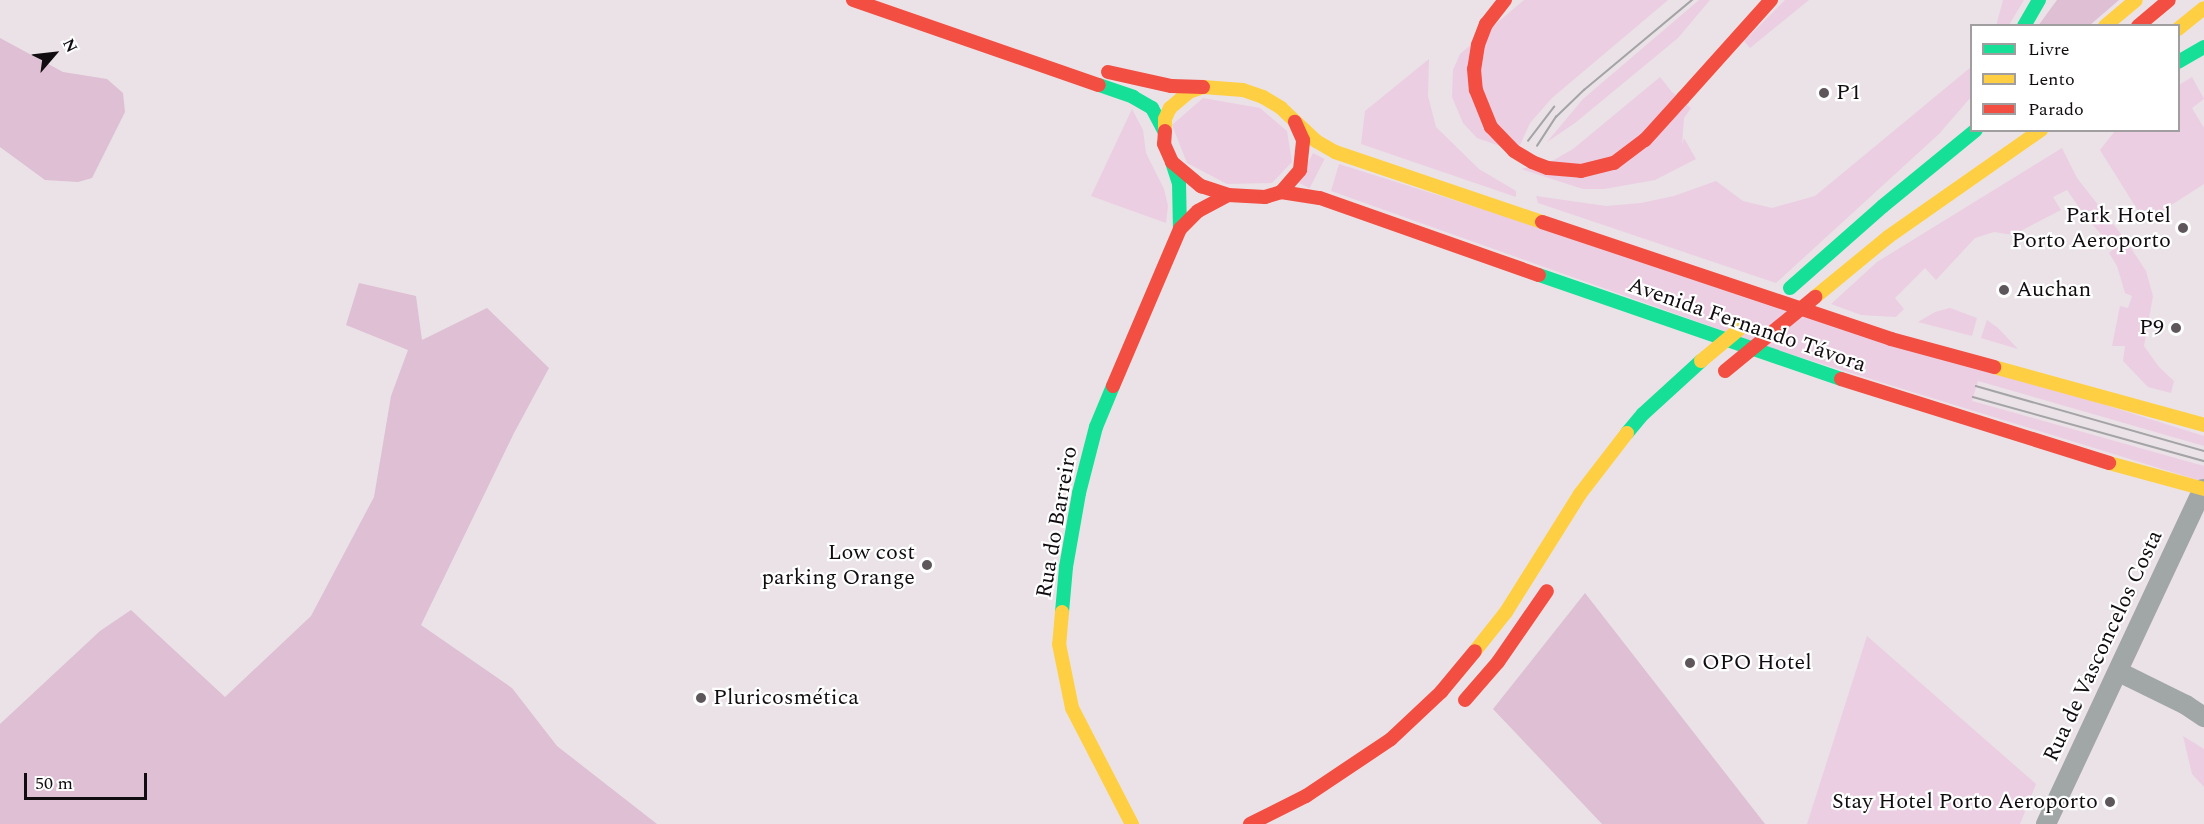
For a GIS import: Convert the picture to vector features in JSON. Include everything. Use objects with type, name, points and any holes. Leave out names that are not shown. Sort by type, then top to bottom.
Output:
[{"type":"main road","points":[[853,0],[1133,97],[1152,108],[1164,131]]},
{"type":"main road","points":[[1505,0],[1486,24],[1478,45],[1474,69],[1476,90],[1491,127],[1514,152],[1548,168],[1573,171],[1598,168],[1614,163],[1645,140],[1771,0]]},
{"type":"main road","points":[[2025,24],[2039,0]]},
{"type":"main road","points":[[2107,24],[2136,0]]},
{"type":"main road","points":[[2140,24],[2169,0]]},
{"type":"main road","points":[[2180,27],[2204,8]]},
{"type":"main road","points":[[2180,61],[2204,47]]},
{"type":"main road","points":[[1098,69],[1171,86],[1203,87],[1243,90],[1263,97],[1295,122],[1303,140],[1303,159],[1300,170],[1293,181],[1281,192],[1264,197],[1228,195],[1201,186],[1172,162],[1164,144],[1164,131],[1170,108],[1189,92],[1203,87]]},
{"type":"main road","name":"Avenida Fernando Távora","points":[[1295,122],[1316,141],[1335,152],[1832,321],[2204,424]]},
{"type":"main road","points":[[1883,206],[1962,123]]},
{"type":"main road","points":[[1250,824],[1334,779],[1390,739],[1465,667],[1506,612],[1580,494],[1620,441],[1651,406],[1883,206],[1974,132]]},
{"type":"main road","points":[[1711,383],[1888,237],[2038,132]]},
{"type":"main road","points":[[1923,214],[2004,138]]},
{"type":"main road","points":[[1923,214],[2043,146]]},
{"type":"main road","name":"Rua do Barreiro","points":[[1172,162],[1179,183],[1180,229]]},
{"type":"main road","name":"Avenida Fernando Távora","points":[[1281,192],[1320,198],[1780,360],[2050,446],[2204,489]]},
{"type":"main road","name":"Rua do Barreiro","points":[[1132,824],[1072,708],[1059,644],[1066,567],[1079,494],[1096,427],[1180,229],[1198,211],[1228,195]]},
{"type":"main road","points":[[1452,713],[1498,662],[1557,575]]},
{"type":"street","name":"Rua de Vasconcelos Costa","points":[[2046,824],[2204,489]]},
{"type":"street","points":[[2119,672],[2186,705],[2204,717]]},
{"type":"shaded area","points":[[1524,0],[1668,0],[1552,98],[1530,123],[1520,145],[1500,146],[1477,138],[1463,123],[1452,97],[1453,70],[1460,54]]},
{"type":"shaded area","points":[[1699,0],[1710,0],[1678,38],[1575,123],[1547,142],[1583,99]]},
{"type":"shaded area","points":[[1785,0],[1809,0],[1750,48],[1744,41]]},
{"type":"shaded area","points":[[2003,0],[2024,0],[2010,24],[1997,24]]},
{"type":"shaded area","points":[[2057,0],[2119,0],[2091,24],[2039,24]]},
{"type":"shaded area","points":[[0,38],[63,72],[107,79],[123,93],[125,112],[92,178],[78,182],[45,180],[0,147]]},
{"type":"shaded area","points":[[1429,59],[1428,96],[1436,127],[1479,169],[1516,191],[1516,197],[1361,144],[1365,111]]},
{"type":"shaded area","points":[[1970,68],[1970,98],[1939,134],[1776,283],[1538,203],[1536,196],[1606,206],[1641,203],[1674,196],[1716,181],[1743,201],[1772,208],[1815,196]]},
{"type":"shaded area","points":[[1660,77],[1672,92],[1691,108],[1684,118],[1682,145],[1684,138],[1696,159],[1655,180],[1604,189],[1583,189],[1521,169],[1554,160],[1573,149]]},
{"type":"shaded area","points":[[2192,77],[2204,99],[2192,108],[2204,128],[2204,184],[2145,222],[2100,150],[2114,132],[2180,132],[2180,84]]},
{"type":"shaded area","points":[[1203,98],[1260,108],[1287,131],[1292,162],[1272,183],[1227,184],[1187,163],[1172,125]]},
{"type":"shaded area","points":[[1132,109],[1143,130],[1146,153],[1164,189],[1168,206],[1166,223],[1091,196]]},
{"type":"shaded area","points":[[2062,148],[2077,178],[2125,239],[2146,271],[2153,296],[2144,346],[2159,367],[2174,381],[2171,393],[2148,387],[2123,361],[2125,346],[2112,346],[2120,306],[2128,308],[2132,296],[2125,293],[2117,266],[2109,253],[2114,249],[2085,216],[2067,190],[2053,197],[2061,210],[2013,235],[1994,232],[1975,238],[1936,280],[1925,268],[1895,298],[1904,309],[1896,317],[1861,315],[1831,304],[1877,262]]},
{"type":"shaded area","points":[[1313,153],[1325,159],[1310,188],[1298,182]]},
{"type":"shaded area","points":[[1339,164],[2204,436],[2204,446],[1978,381],[1972,401],[2204,466],[2204,482],[1780,351],[1331,191]]},
{"type":"shaded area","points":[[359,283],[416,296],[422,340],[487,308],[549,368],[514,433],[421,625],[512,688],[557,746],[657,824],[0,824],[0,724],[100,631],[131,610],[225,697],[311,616],[374,497],[391,396],[408,350],[346,325]]},
{"type":"shaded area","points":[[1950,308],[1977,318],[1972,336],[1918,322],[1935,312]]},
{"type":"shaded area","points":[[1987,320],[1998,328],[2018,349],[1981,338]]},
{"type":"shaded area","points":[[1585,593],[1765,824],[1602,824],[1493,709]]},
{"type":"shaded area","points":[[1867,636],[2036,784],[2020,824],[1807,824]]},
{"type":"shaded area","points":[[2183,736],[2204,749],[2204,787],[2192,774]]},
{"type":"tram line","points":[[1537,146],[1556,117],[1584,90],[1692,0]]},
{"type":"tram line","points":[[1528,141],[1554,107]]},
{"type":"tram line","points":[[1976,386],[2204,451]]},
{"type":"tram line","points":[[1973,397],[2204,461]]},
{"type":"traffic: fast","points":[[2025,24],[2039,0]]},
{"type":"traffic: fast","points":[[2180,61],[2204,47]]},
{"type":"traffic: fast","points":[[1099,85],[1133,97],[1152,108],[1164,131]]},
{"type":"traffic: fast","points":[[1790,288],[1883,206],[1974,132]]},
{"type":"traffic: fast","points":[[1172,162],[1179,183],[1180,229]]},
{"type":"traffic: fast","points":[[1539,275],[1841,379]]},
{"type":"traffic: fast","points":[[1627,433],[1643,414],[1701,361]]},
{"type":"traffic: fast","points":[[1062,612],[1066,567],[1079,493],[1096,427],[1113,386]]},
{"type":"traffic: slow","points":[[2107,24],[2136,0]]},
{"type":"traffic: slow","points":[[2180,27],[2204,8]]},
{"type":"traffic: slow","points":[[1165,131],[1165,119],[1170,108],[1189,92],[1203,87],[1243,90],[1263,97],[1281,108],[1316,141],[1335,152],[1542,222]]},
{"type":"traffic: slow","points":[[1815,297],[1888,237],[2038,132]]},
{"type":"traffic: slow","points":[[1701,361],[1742,327]]},
{"type":"traffic: slow","points":[[1994,367],[2204,425]]},
{"type":"traffic: slow","points":[[1475,651],[1506,612],[1580,494],[1627,433]]},
{"type":"traffic: slow","points":[[2109,463],[2204,489]]},
{"type":"traffic: slow","points":[[1062,612],[1059,644],[1072,708],[1132,824]]},
{"type":"traffic: jam","points":[[853,0],[1099,85]]},
{"type":"traffic: jam","points":[[1505,0],[1486,24],[1478,45],[1474,69],[1476,90],[1491,127],[1514,151],[1532,162],[1548,168],[1581,171],[1614,163],[1645,140],[1683,98]]},
{"type":"traffic: jam","points":[[1683,98],[1771,0]]},
{"type":"traffic: jam","points":[[2140,24],[2169,0]]},
{"type":"traffic: jam","points":[[1108,72],[1171,86],[1203,87]]},
{"type":"traffic: jam","points":[[1165,131],[1164,144],[1172,162],[1201,186],[1228,195],[1265,197],[1281,192],[1300,170],[1303,140],[1295,122]]},
{"type":"traffic: jam","points":[[1281,192],[1320,198],[1539,275]]},
{"type":"traffic: jam","points":[[1113,386],[1180,229],[1198,211],[1228,195]]},
{"type":"traffic: jam","points":[[1542,222],[1891,339],[1994,367]]},
{"type":"traffic: jam","points":[[1725,371],[1815,297]]},
{"type":"traffic: jam","points":[[1841,379],[2109,463]]},
{"type":"traffic: jam","points":[[1465,700],[1498,662],[1547,591]]},
{"type":"traffic: jam","points":[[1250,824],[1306,796],[1391,739],[1441,692],[1475,651]]},
{"type":"place","name":"P1","points":[[1824,93]]},
{"type":"place","name":"Park Hotel Porto Aeroporto","points":[[2183,228]]},
{"type":"place","name":"Auchan","points":[[2004,290]]},
{"type":"place","name":"P9","points":[[2176,328]]},
{"type":"place","name":"Low cost parking Orange","points":[[927,565]]},
{"type":"place","name":"OPO Hotel","points":[[1690,663]]},
{"type":"place","name":"Pluricosmética","points":[[701,698]]},
{"type":"place","name":"Stay Hotel Porto Aeroporto","points":[[2110,802]]}]
